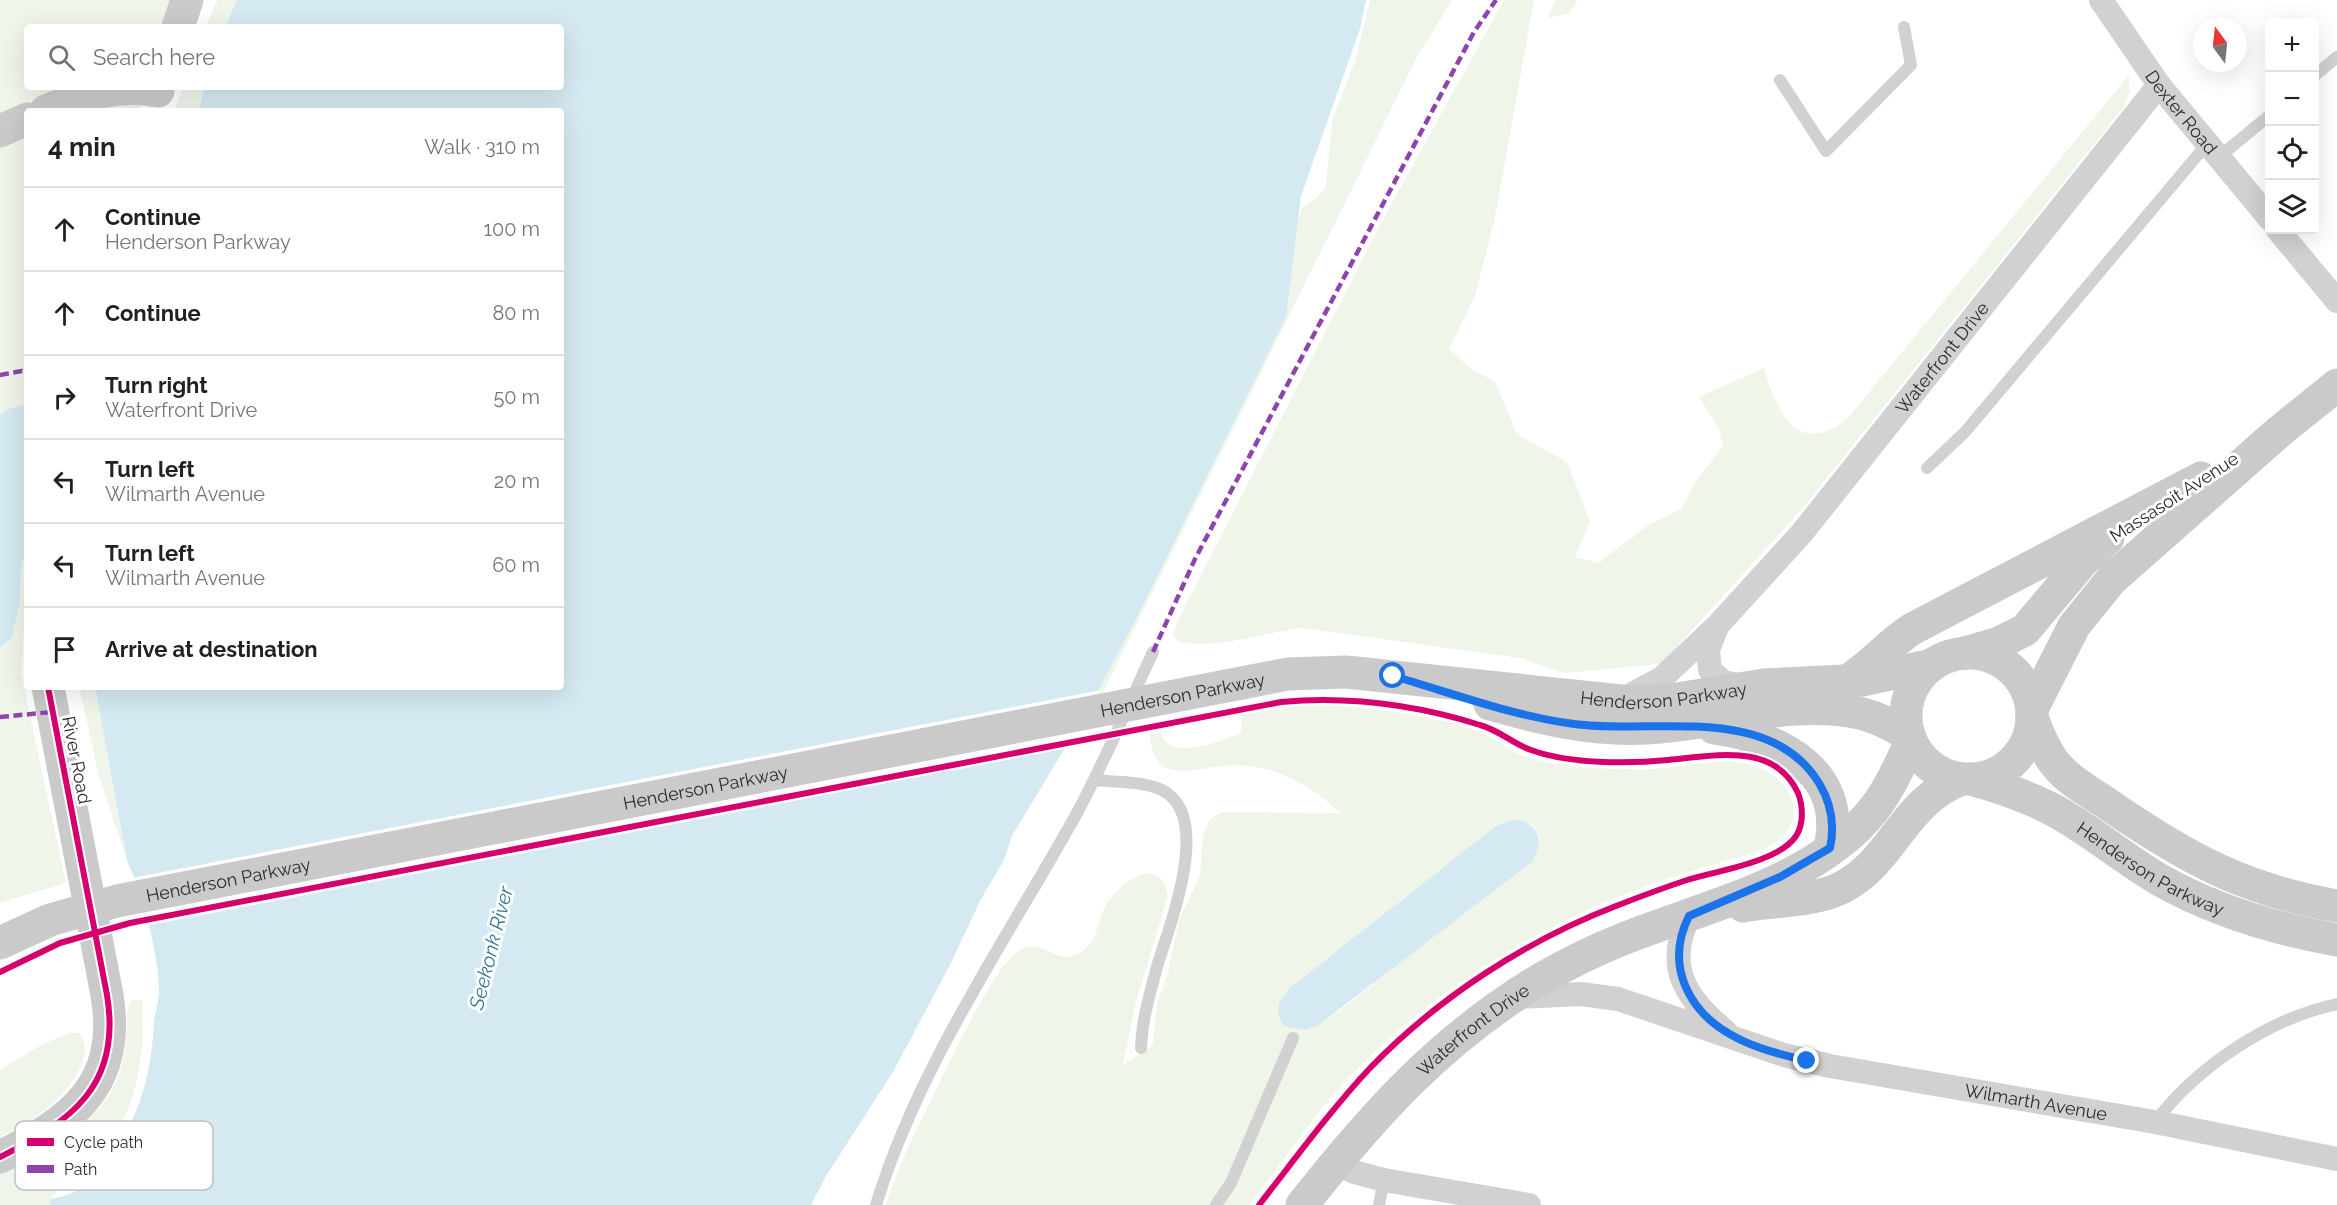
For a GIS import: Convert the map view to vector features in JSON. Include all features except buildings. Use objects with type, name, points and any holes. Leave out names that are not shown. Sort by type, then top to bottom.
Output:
[{"type":"main road","points":[[179,24],[187,0]]},
{"type":"main road","points":[[53,108],[102,90]]},
{"type":"main road","points":[[0,131],[24,120]]},
{"type":"main road","name":"Massasoit Avenue","points":[[2032,713],[2066,639],[2102,590],[2280,431],[2337,386]]},
{"type":"main road","name":"Massasoit Avenue","points":[[1962,654],[1999,643],[2025,630],[2097,548],[2141,514],[2280,431]]},
{"type":"main road","points":[[1846,681],[1865,669],[1890,645],[1912,629],[2201,478]]},
{"type":"main road","name":"Henderson Parkway","points":[[8,941],[74,912],[117,901],[1180,695],[1312,672],[1393,676],[1618,701],[1666,700],[1748,687],[1846,681],[1892,675],[1932,665],[1962,654],[1986,656],[2010,669],[2023,684],[2051,759],[2065,775],[2161,842],[2209,867],[2258,887],[2337,906]]},
{"type":"main road","points":[[1910,738],[1906,724],[1908,699],[1917,680],[1932,665]]},
{"type":"main road","name":"Henderson Parkway","points":[[1393,676],[1537,717],[1573,724],[1628,728],[1680,725],[1761,713],[1835,710],[1872,716],[1910,738],[1918,754],[1932,768],[2022,795],[2055,811],[2145,871],[2199,899],[2274,927],[2337,940]]},
{"type":"main road","name":"River Road","points":[[49,690],[110,1014],[111,1033],[105,1062],[93,1088],[74,1112],[62,1121]]},
{"type":"main road","points":[[1966,779],[1992,775],[2012,763],[2024,747],[2032,713]]},
{"type":"main road","points":[[1680,725],[1756,736],[1771,741],[1801,761],[1817,779],[1827,800],[1833,821],[1830,848]]},
{"type":"main road","name":"Waterfront Drive","points":[[1302,1205],[1375,1116],[1427,1063],[1512,998],[1597,950],[1689,916],[1780,877],[1830,848],[1873,810],[1888,787],[1910,738]]},
{"type":"main road","name":"Waterfront Drive","points":[[1689,916],[1821,894],[1844,886],[1880,857],[1908,818],[1926,799],[1966,779]]},
{"type":"main road","name":"River Road","points":[[0,1157],[15,1149]]},
{"type":"street","name":"Dexter Road","points":[[2101,0],[2159,85],[2265,213]]},
{"type":"street","name":"Waterfront Drive","points":[[1618,701],[1662,678],[1718,625],[1813,520],[2159,85]]},
{"type":"street","points":[[2281,234],[2337,302]]},
{"type":"street","name":"Waterfront Drive","points":[[1718,625],[1708,650],[1710,670],[1723,682],[1748,687]]},
{"type":"street","name":"Wilmarth Avenue","points":[[1689,916],[1678,950],[1681,980],[1707,1016],[1737,1038]]},
{"type":"street","name":"Wilmarth Avenue","points":[[1512,998],[1556,994],[1605,996],[1784,1055],[1830,1066],[2155,1122],[2337,1159]]},
{"type":"street","points":[[1335,1163],[1354,1172],[1384,1180],[1529,1205]]},
{"type":"lane","points":[[1780,80],[1826,151],[1911,65],[1904,27]]},
{"type":"lane","points":[[2319,72],[2337,58]]},
{"type":"lane","points":[[1927,468],[1965,432],[2213,151],[2265,117]]},
{"type":"lane","points":[[876,1205],[907,1122],[953,1029],[1094,780],[1153,652]]},
{"type":"lane","points":[[1094,780],[1161,789],[1172,797],[1180,808],[1185,822],[1187,842],[1182,880],[1145,1014],[1141,1048]]},
{"type":"lane","points":[[2155,1122],[2194,1080],[2267,1030],[2306,1012],[2337,1004]]},
{"type":"lane","points":[[1216,1205],[1231,1183],[1293,1038]]},
{"type":"lane","points":[[1379,1205],[1384,1180]]},
{"type":"shaded area","points":[[0,0],[172,0],[165,24],[24,24],[24,90],[145,90],[140,108],[24,108],[24,632],[21,673],[66,883],[0,903]]},
{"type":"shaded area","points":[[217,0],[237,0],[226,24],[207,24]]},
{"type":"shaded area","points":[[1370,0],[1452,0],[1417,57],[1102,694],[1078,696],[1303,207],[1318,197],[1326,186],[1332,121],[1355,61]]},
{"type":"shaded area","points":[[1504,0],[1534,0],[1495,218],[1475,296],[1449,349],[1470,368],[1495,382],[1517,434],[1567,462],[1590,521],[1575,557],[1598,563],[1650,524],[1681,509],[1698,478],[1723,447],[1719,428],[1699,397],[1764,368],[1769,385],[1783,414],[1792,425],[1803,432],[1816,434],[1831,429],[1848,418],[2129,75],[2129,94],[2123,108],[1802,509],[1661,664],[1564,673],[1520,658],[1302,628],[1226,642],[1195,644],[1179,642],[1173,636],[1178,620],[1383,219]]},
{"type":"shaded area","points":[[1555,0],[1578,0],[1569,13],[1548,18]]},
{"type":"shaded area","points":[[182,90],[204,90],[199,108],[175,108]]},
{"type":"shaded area","points":[[80,690],[96,690],[127,861],[99,777]]},
{"type":"shaded area","points":[[1336,705],[1453,723],[1487,735],[1525,757],[1565,765],[1652,769],[1740,762],[1756,766],[1771,774],[1785,787],[1792,800],[1793,816],[1786,833],[1767,847],[1616,898],[1536,936],[1461,982],[1425,1008],[1359,1067],[1316,1117],[1249,1205],[886,1205],[906,1152],[961,1040],[989,988],[1009,960],[1018,951],[1036,946],[1059,956],[1068,957],[1077,954],[1091,942],[1102,913],[1117,890],[1133,878],[1150,874],[1162,880],[1168,896],[1136,1002],[1123,1065],[1153,1045],[1157,1003],[1167,976],[1179,920],[1200,876],[1203,835],[1210,819],[1222,812],[1341,813],[1312,790],[1268,770],[1251,766],[1183,771],[1163,767],[1153,754],[1149,734],[1161,732],[1165,741],[1173,746],[1184,748],[1208,745],[1240,733],[1241,715],[1294,706]],"holes":[[[1529,822],[1536,829],[1539,838],[1416,949],[1332,1016],[1305,1030],[1277,1008],[1291,987],[1382,918],[1405,896]]]},
{"type":"shaded area","points":[[132,1000],[142,1000],[140,1066],[128,1108],[122,1121],[86,1121],[99,1109],[110,1093],[122,1067],[128,1006]]},
{"type":"shaded area","points":[[70,1033],[79,1033],[85,1045],[84,1059],[73,1080],[56,1101],[29,1121],[15,1121],[15,1129],[0,1137],[0,1070],[43,1044]]},
{"type":"shaded area","points":[[15,1165],[15,1190],[59,1190],[51,1198],[73,1194],[72,1205],[0,1205],[0,1173]]},
{"type":"water","name":"Seekonk River","points":[[237,0],[1366,0],[1360,29],[1301,196],[1286,317],[1133,625],[1086,713],[1012,836],[1004,860],[980,901],[950,965],[893,1072],[826,1176],[811,1205],[50,1205],[51,1199],[75,1190],[213,1190],[213,1121],[132,1121],[150,1063],[159,994],[158,976],[149,924],[127,861],[96,690],[564,690],[564,108],[199,108],[204,90],[564,90],[564,24],[226,24]]},
{"type":"water","points":[[24,405],[24,556],[21,567],[20,602],[12,638],[0,648],[0,415],[5,410]]},
{"type":"water","points":[[1517,819],[1531,826],[1538,836],[1538,848],[1532,862],[1317,1026],[1305,1030],[1284,1026],[1278,1010],[1283,997],[1291,987],[1496,826]]},
{"type":"pier","points":[[1101,690],[1068,748],[145,926],[137,888],[132,878]]},
{"type":"marked path","points":[[1153,652],[1195,559],[1474,32],[1496,0]]},
{"type":"marked path","points":[[0,375],[24,372]]},
{"type":"marked path","points":[[0,717],[52,712]]},
{"type":"cycle path","points":[[49,690],[107,995],[110,1026],[107,1053],[99,1076],[86,1096],[60,1121]]},
{"type":"cycle path","points":[[0,972],[60,943],[130,923],[1281,702],[1357,701],[1407,707],[1487,727],[1524,747],[1563,758],[1599,762],[1635,762],[1704,756],[1741,756],[1774,765],[1787,776],[1798,793],[1802,815],[1799,831],[1788,845],[1762,859],[1678,883],[1582,920],[1516,954],[1484,974],[1424,1018],[1370,1068],[1327,1118],[1259,1205]]},
{"type":"cycle path","points":[[0,1157],[15,1149]]},
{"type":"route","points":[[1393,676],[1537,717],[1573,724],[1608,728],[1680,725],[1741,732],[1771,741],[1801,761],[1817,779],[1831,811],[1833,830],[1830,848],[1780,877],[1689,916],[1684,925],[1678,950],[1678,972],[1699,1007],[1725,1031],[1759,1047],[1807,1061]]}]
